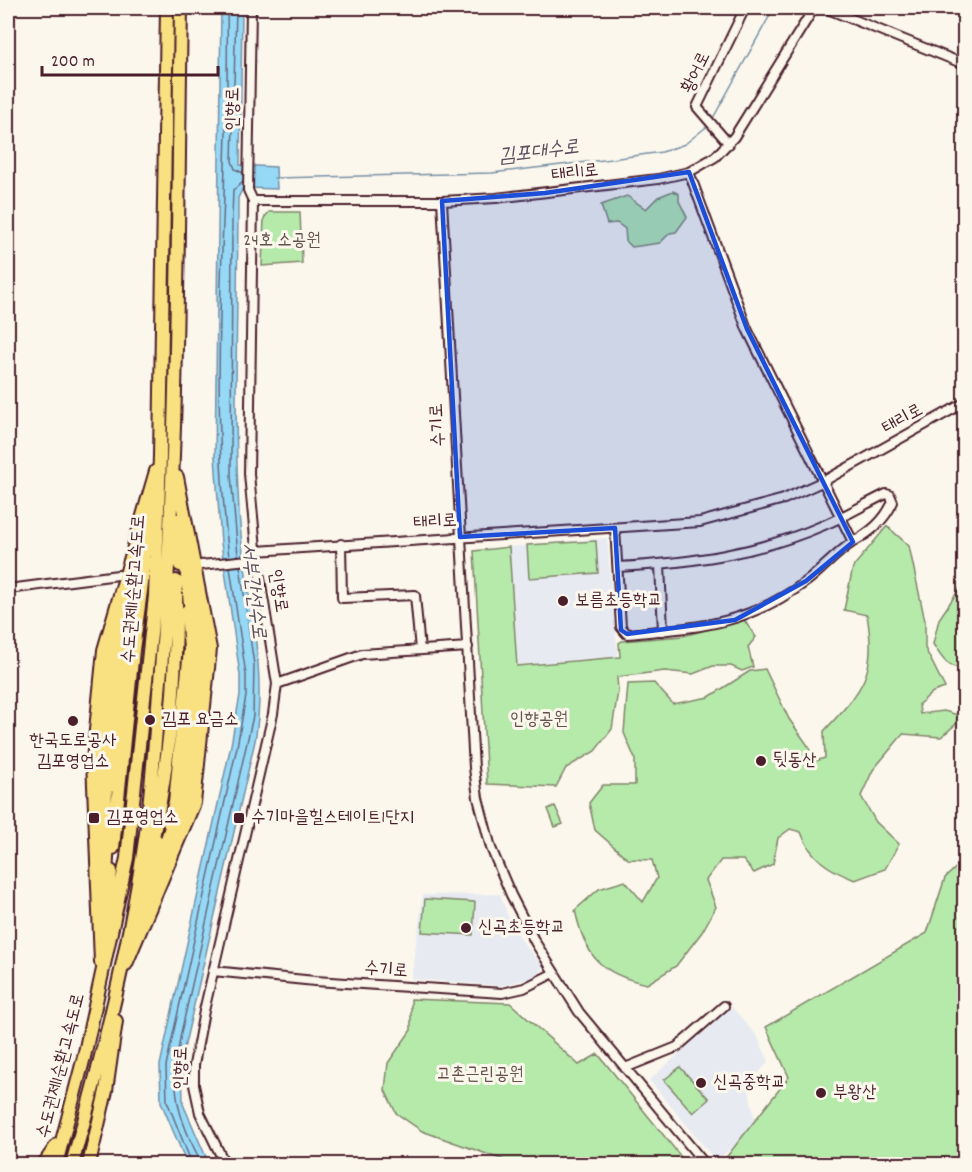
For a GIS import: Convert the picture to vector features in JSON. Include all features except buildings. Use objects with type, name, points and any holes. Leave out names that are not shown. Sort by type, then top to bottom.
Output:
[{"type":"highway","name":"수도권제1순환고속도로","points":[[72,1164],[96,1078],[117,984],[148,818],[168,592],[166,8]]},
{"type":"highway","name":"수도권제1순환고속도로","points":[[56,1164],[101,982],[133,818],[167,455],[181,8]]},
{"type":"highway","points":[[101,982],[93,760],[104,650],[167,455]]},
{"type":"highway","points":[[101,982],[133,650],[167,455]]},
{"type":"highway","points":[[117,984],[194,803],[210,649],[167,455]]},
{"type":"highway","points":[[89,1164],[113,1049],[117,984],[166,802],[182,649],[167,455]]},
{"type":"highway","points":[[44,1164],[65,1131]]},
{"type":"street","name":"인향로","points":[[225,1164],[200,1113],[194,1085],[196,1055],[213,971],[272,722],[278,684],[254,556],[249,474],[253,201],[248,190],[250,8]]},
{"type":"street","name":"황어로","points":[[726,141],[698,107],[745,8]]},
{"type":"street","name":"태리1로","points":[[253,201],[442,201],[546,193],[657,179],[689,172],[715,157],[814,8]]},
{"type":"street","points":[[825,8],[964,64]]},
{"type":"street","points":[[689,172],[747,329],[853,542]]},
{"type":"street","name":"수기로","points":[[442,201],[474,768],[484,823],[511,895],[554,973],[579,1012],[705,1164]]},
{"type":"street","name":"태리로","points":[[201,565],[341,544],[700,522],[737,514],[784,499],[824,481],[964,403]]},
{"type":"street","points":[[615,528],[621,630],[627,634],[663,631],[715,625],[743,616],[806,581],[853,542],[870,532],[884,518],[893,499],[886,494],[842,517],[786,540],[749,551],[660,565],[618,567]]},
{"type":"street","points":[[341,544],[342,598],[415,595],[420,650]]},
{"type":"street","points":[[660,565],[663,631]]},
{"type":"street","points":[[8,589],[118,575]]},
{"type":"street","points":[[278,684],[362,654],[468,647]]},
{"type":"street","name":"수기로","points":[[213,971],[315,981],[502,993],[524,988],[554,973]]},
{"type":"street","points":[[625,1068],[677,1047],[724,1006]]},
{"type":"street","points":[[688,1164],[698,1157]]},
{"type":"highlighted area","points":[[689,172],[747,329],[853,542],[806,581],[735,620],[627,634],[621,630],[615,528],[460,537],[442,201],[545,193]]},
{"type":"shaded area","name":"보름초등학교","points":[[607,538],[618,656],[518,665],[509,547]]},
{"type":"shaded area","name":"신곡초등학교","points":[[500,894],[507,914],[522,941],[543,966],[538,976],[501,986],[411,979],[423,895]]},
{"type":"shaded area","name":"신곡중학교","points":[[732,1007],[757,1036],[769,1061],[748,1086],[755,1120],[737,1143],[716,1161],[649,1080]]},
{"type":"green space","points":[[673,191],[679,194],[679,201],[687,217],[676,232],[670,233],[660,243],[632,247],[626,241],[625,229],[617,223],[607,224],[601,205],[627,196],[646,209],[658,197]]},
{"type":"green space","name":"24호 소공원","points":[[269,212],[300,212],[302,263],[262,266],[264,218]]},
{"type":"green space","points":[[887,526],[909,546],[925,621],[925,648],[945,688],[933,692],[919,704],[920,714],[944,711],[958,715],[956,724],[941,737],[903,734],[873,770],[861,796],[876,822],[899,844],[885,869],[855,880],[822,862],[810,849],[801,832],[790,829],[778,838],[773,864],[754,873],[743,860],[721,860],[706,880],[716,907],[702,932],[676,966],[647,984],[617,975],[597,960],[590,951],[584,940],[575,910],[599,889],[625,881],[643,902],[657,878],[652,860],[628,859],[595,830],[589,803],[603,785],[635,785],[635,759],[624,733],[628,684],[654,683],[673,704],[709,697],[750,671],[765,669],[789,719],[809,747],[812,762],[825,758],[824,731],[849,704],[864,680],[868,667],[870,635],[867,615],[844,610],[853,567]]},
{"type":"green space","points":[[596,541],[598,573],[529,578],[527,545]]},
{"type":"green space","name":"인향공원","points":[[509,547],[517,666],[620,657],[619,643],[622,641],[683,636],[744,620],[756,637],[748,647],[753,667],[742,671],[731,666],[713,666],[693,674],[665,671],[617,677],[618,691],[612,729],[595,751],[566,768],[556,787],[487,784],[474,551]]},
{"type":"green space","points":[[964,582],[964,668],[958,668],[942,658],[933,644],[939,619]]},
{"type":"green space","points":[[555,806],[563,824],[555,827],[548,809]]},
{"type":"green space","points":[[964,860],[964,1164],[721,1164],[789,1077],[766,1027],[927,933],[945,878]]},
{"type":"green space","points":[[425,899],[475,902],[473,935],[422,932]]},
{"type":"green space","name":"고촌근린공원","points":[[411,999],[510,1003],[579,1065],[598,1054],[682,1158],[674,1164],[515,1164],[422,1131],[396,1113],[385,1090],[388,1063],[411,1030]]},
{"type":"green space","points":[[680,1067],[709,1099],[693,1113],[664,1080]]},
{"type":"water","points":[[221,8],[242,8],[240,165],[276,167],[277,189],[243,188],[238,198],[237,472],[241,540],[257,653],[258,711],[255,741],[182,1057],[183,1104],[209,1164],[187,1164],[161,1102],[160,1065],[240,695],[240,675],[221,543],[215,457]]},
{"type":"waterway","name":"김포대수로","points":[[712,120],[774,8]]},
{"type":"waterway","name":"김포대수로","points":[[274,178],[492,173],[604,160],[662,152],[685,144],[710,124]]},
{"type":"place","name":"보름초등학교","points":[[563,601]]},
{"type":"place","name":"김포 요금소","points":[[150,720]]},
{"type":"place","name":"한국도로공사 김포영업소","points":[[73,721]]},
{"type":"place","name":"뒷동산","points":[[761,761]]},
{"type":"place","name":"김포영업소","points":[[94,818]]},
{"type":"place","name":"수기마을힐스테이트1단지","points":[[239,818]]},
{"type":"place","name":"신곡초등학교","points":[[466,928]]},
{"type":"place","name":"신곡중학교","points":[[701,1083]]},
{"type":"place","name":"부왕산","points":[[821,1093]]},
{"type":"water label","name":"서부간선수로","points":[[252,591]]}]
